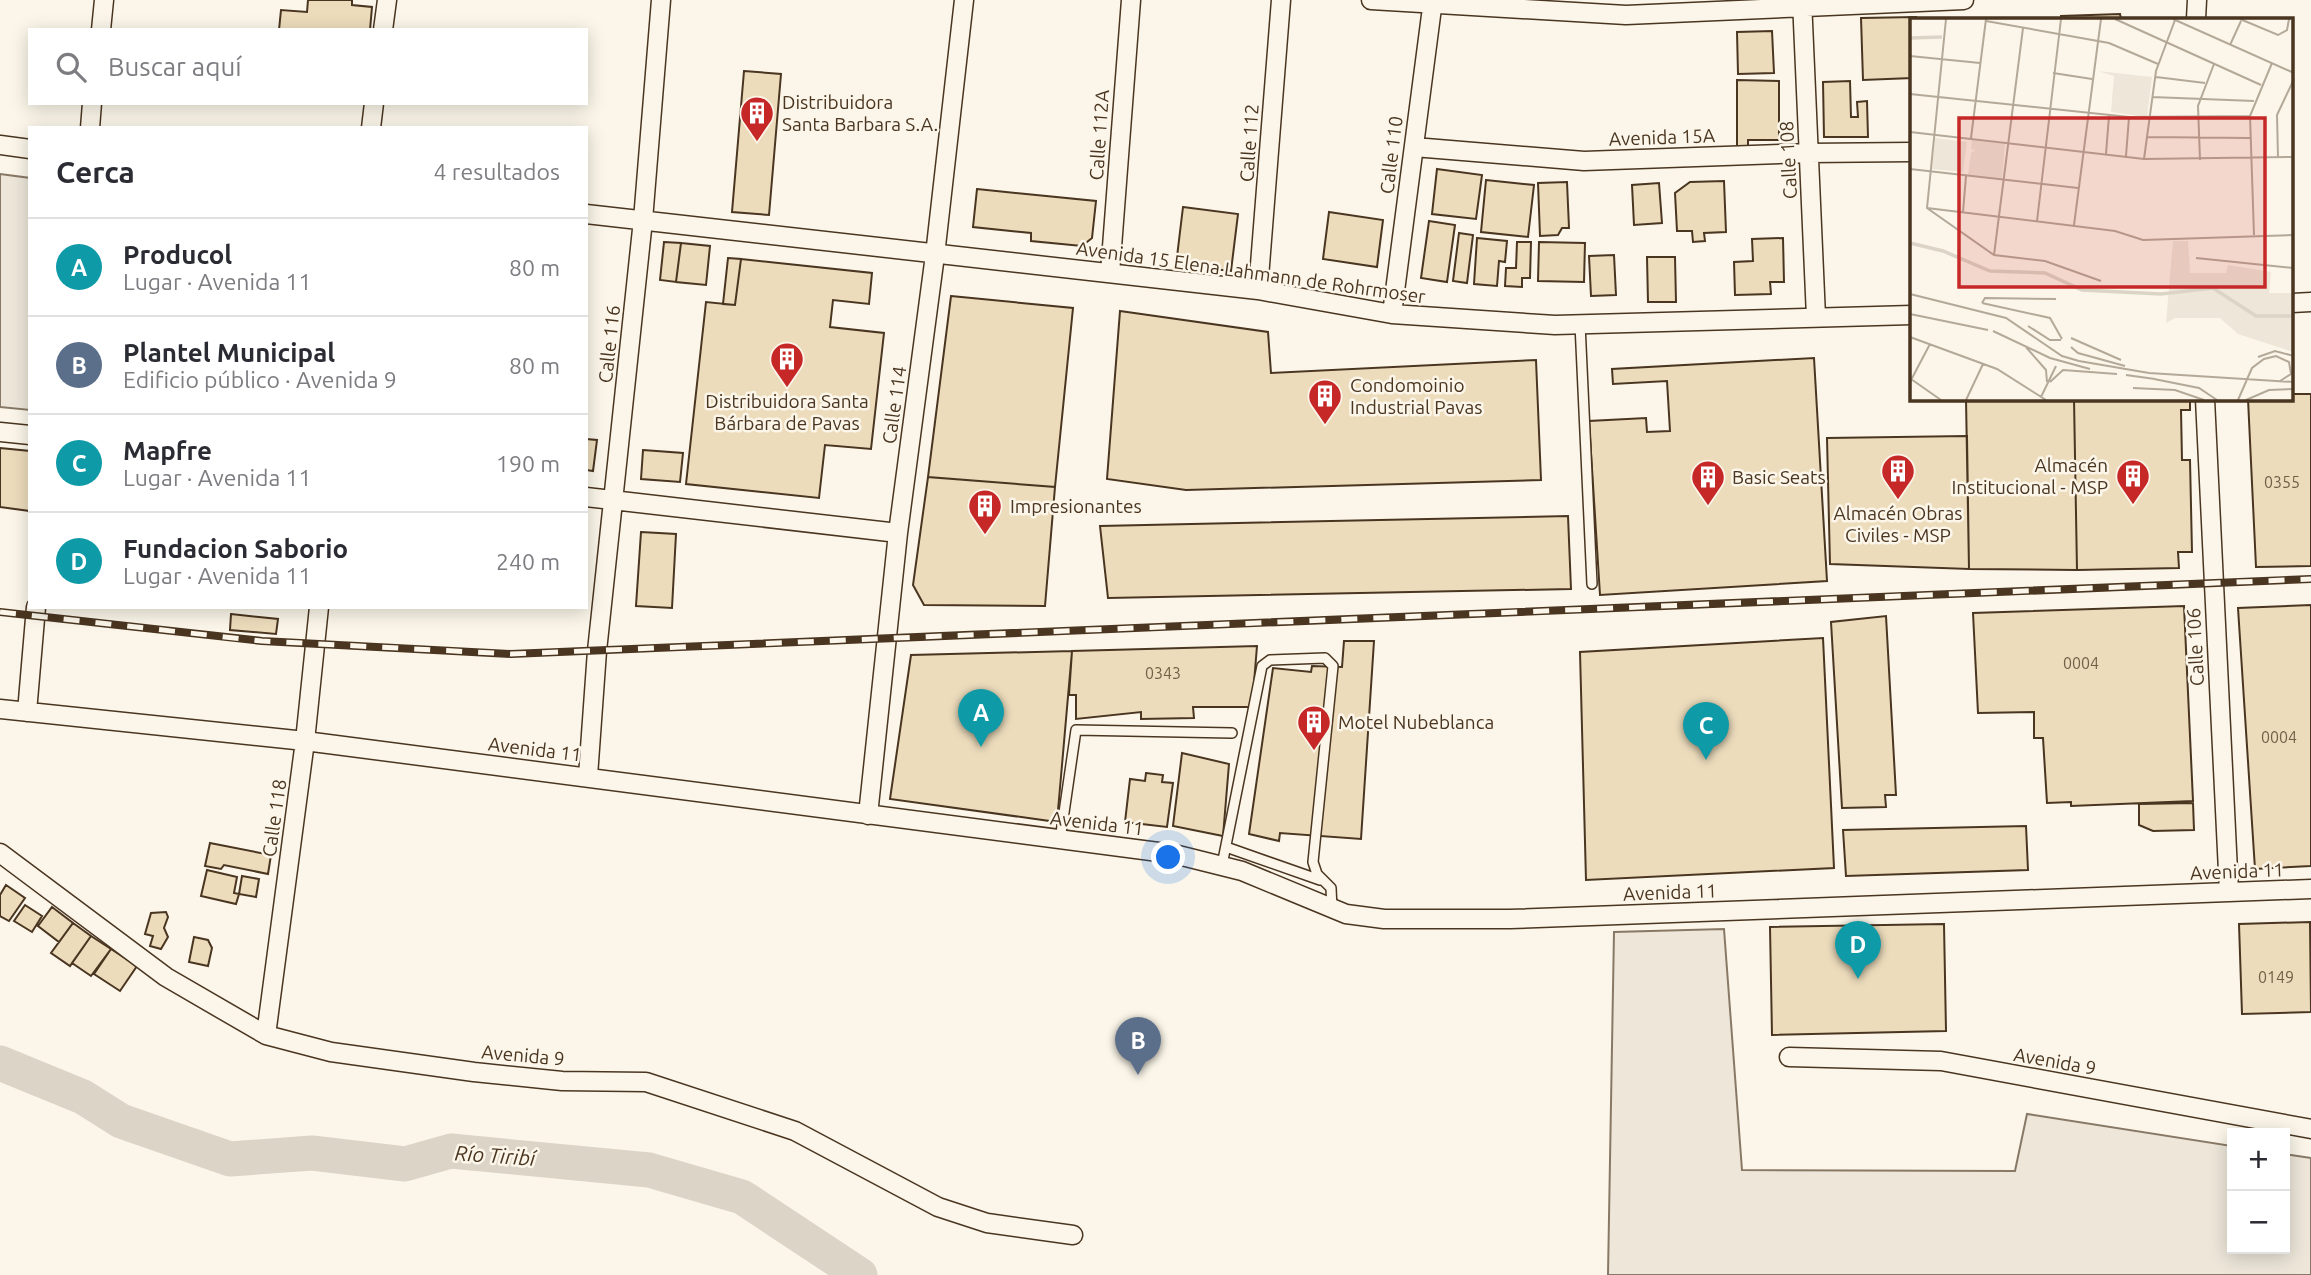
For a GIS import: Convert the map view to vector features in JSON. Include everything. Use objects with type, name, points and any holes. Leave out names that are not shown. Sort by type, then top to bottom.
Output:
[{"type":"street","points":[[101,28],[104,0]]},
{"type":"street","points":[[383,28],[387,0]]},
{"type":"street","name":"Calle 116","points":[[588,776],[597,651],[643,220],[661,0]]},
{"type":"street","name":"Calle 114","points":[[868,815],[898,533],[935,255],[964,0]]},
{"type":"street","name":"Calle 112A","points":[[1110,274],[1131,0]]},
{"type":"street","name":"Calle 112","points":[[1258,290],[1281,0]]},
{"type":"street","points":[[1371,0],[1626,15],[1802,4],[1964,0]]},
{"type":"street","points":[[2196,18],[2197,0]]},
{"type":"street","name":"Calle 110","points":[[1392,314],[1432,2]]},
{"type":"street","name":"Calle 108","points":[[1802,4],[1816,317]]},
{"type":"street","points":[[89,126],[92,105]]},
{"type":"street","points":[[371,126],[374,105]]},
{"type":"street","points":[[0,145],[28,149]]},
{"type":"street","name":"Avenida 15A","points":[[1414,147],[1584,162],[1809,153],[1910,152]]},
{"type":"street","name":"Avenida 15 Elena Lahmann de Rohrmoser","points":[[588,214],[1258,290],[1392,314],[1555,325],[1910,314]]},
{"type":"street","name":"Calle 106","points":[[2205,401],[2228,892]]},
{"type":"street","points":[[0,432],[28,436]]},
{"type":"street","points":[[588,497],[898,533]]},
{"type":"street","points":[[27,712],[36,609]]},
{"type":"street","name":"Calle 118","points":[[266,1035],[305,741],[319,609]]},
{"type":"street","name":"Avenida 11","points":[[0,709],[305,741],[588,776],[1174,855],[1224,856],[1280,886],[1332,909],[1346,914],[1384,919],[1510,919],[2311,889]]},
{"type":"street","name":"Avenida 9","points":[[0,853],[166,977],[266,1035],[331,1052],[474,1072],[562,1081],[646,1082],[795,1131],[937,1207],[987,1223],[1073,1235]]},
{"type":"street","name":"Avenida 9","points":[[1789,1057],[1941,1062],[2311,1129]]},
{"type":"lane","points":[[1580,324],[1592,584]]},
{"type":"lane","points":[[1322,880],[1224,856],[1262,666],[1270,660],[1325,658],[1333,666],[1313,863],[1322,880],[1331,888],[1332,909]]},
{"type":"lane","points":[[1060,840],[1076,730],[1232,733]]},
{"type":"shaded area","points":[[0,174],[28,178],[28,410],[0,407]]},
{"type":"shaded area","points":[[1724,929],[1742,1170],[2015,1171],[2027,1114],[2227,1145],[2227,1254],[2290,1254],[2290,1155],[2311,1158],[2311,1275],[1608,1275],[1614,932]]},
{"type":"building","points":[[308,0],[352,0],[352,5],[372,7],[370,28],[279,28],[281,10],[307,12]]},
{"type":"building","points":[[2120,14],[2121,18],[2061,18]]},
{"type":"building","points":[[1916,17],[1910,18],[1910,78],[1863,80],[1861,18]]},
{"type":"building","points":[[1772,31],[1774,73],[1738,74],[1737,32]]},
{"type":"building","name":"Distribuidora Santa Barbara S.A.","points":[[744,71],[781,74],[769,215],[732,212]]},
{"type":"building","points":[[1737,80],[1779,81],[1779,140],[1748,140],[1748,147],[1737,147]]},
{"type":"building","points":[[1850,81],[1851,117],[1858,117],[1857,102],[1867,101],[1868,137],[1824,137],[1823,82]]},
{"type":"building","points":[[1437,169],[1482,175],[1476,219],[1432,214]]},
{"type":"building","points":[[1486,180],[1534,185],[1528,237],[1481,232]]},
{"type":"building","points":[[1724,181],[1726,232],[1704,233],[1705,241],[1693,242],[1692,231],[1677,231],[1675,193],[1690,182]]},
{"type":"building","points":[[1567,182],[1569,228],[1562,228],[1558,235],[1540,236],[1538,183]]},
{"type":"building","points":[[1659,183],[1662,223],[1634,225],[1632,185]]},
{"type":"building","points":[[977,189],[1096,201],[1092,238],[1082,246],[1031,241],[1031,233],[973,227]]},
{"type":"building","points":[[1183,207],[1238,214],[1231,271],[1176,265]]},
{"type":"building","points":[[1329,212],[1383,220],[1377,267],[1323,259]]},
{"type":"building","points":[[1429,221],[1455,225],[1447,282],[1421,278]]},
{"type":"building","points":[[1459,233],[1473,235],[1467,283],[1453,281]]},
{"type":"building","points":[[1477,238],[1507,241],[1505,262],[1499,261],[1497,286],[1474,284]]},
{"type":"building","points":[[1783,238],[1784,282],[1770,282],[1771,294],[1735,295],[1734,262],[1753,261],[1752,239]]},
{"type":"building","points":[[664,242],[681,243],[676,282],[660,280]]},
{"type":"building","points":[[1517,242],[1531,242],[1530,278],[1522,278],[1522,287],[1505,286],[1506,268],[1516,268]]},
{"type":"building","points":[[1539,242],[1585,243],[1584,282],[1538,281]]},
{"type":"building","points":[[681,243],[710,246],[706,285],[676,282]]},
{"type":"building","points":[[1614,255],[1616,295],[1591,296],[1589,256]]},
{"type":"building","points":[[1647,257],[1675,257],[1676,302],[1648,302]]},
{"type":"building","points":[[728,258],[741,259],[735,305],[723,304]]},
{"type":"building","name":"Distribuidora Santa Bárbara de Pavas","points":[[741,259],[872,273],[869,304],[833,300],[830,327],[884,333],[871,449],[825,445],[819,498],[686,484],[706,302],[735,305]]},
{"type":"building","points":[[951,296],[1073,308],[1055,487],[928,477]]},
{"type":"building","name":"Condomoinio Industrial Pavas","points":[[1120,311],[1268,332],[1271,373],[1536,360],[1541,480],[1186,490],[1107,479]]},
{"type":"building","name":"Basic Seats","points":[[1814,358],[1827,581],[1600,595],[1589,421],[1646,418],[1647,432],[1670,431],[1667,381],[1613,384],[1612,369]]},
{"type":"building","points":[[2294,394],[2311,394],[2311,566],[2256,567],[2248,401],[2294,401]]},
{"type":"building","points":[[1966,401],[2074,401],[2077,570],[1969,569]]},
{"type":"building","name":"Almacén Institucional - MSP","points":[[2074,401],[2190,401],[2190,410],[2181,410],[2182,460],[2190,460],[2192,552],[2178,552],[2179,568],[2077,570]]},
{"type":"building","name":"Almacén Obras Civiles - MSP","points":[[1967,436],[1969,569],[1830,564],[1827,438]]},
{"type":"building","points":[[588,439],[597,440],[593,471],[588,470]]},
{"type":"building","points":[[0,448],[28,451],[28,511],[0,507]]},
{"type":"building","points":[[643,450],[683,453],[680,482],[641,479]]},
{"type":"building","name":"Impresionantes","points":[[928,477],[1055,487],[1045,606],[924,605],[913,585]]},
{"type":"building","points":[[1568,516],[1571,589],[1108,598],[1100,526]]},
{"type":"building","points":[[641,532],[676,534],[672,608],[636,606]]},
{"type":"building","points":[[2311,605],[2311,866],[2255,869],[2238,608]]},
{"type":"building","points":[[2184,606],[2193,801],[2071,806],[2071,802],[2047,803],[2043,738],[2034,738],[2034,712],[1978,713],[1973,613]]},
{"type":"building","points":[[231,614],[278,619],[276,634],[230,630]]},
{"type":"building","points":[[1886,616],[1896,795],[1885,795],[1886,807],[1842,808],[1831,622]]},
{"type":"building","points":[[1823,638],[1834,868],[1586,880],[1580,652]]},
{"type":"building","name":"Motel Nubeblanca","points":[[1344,641],[1374,641],[1361,839],[1280,833],[1279,841],[1249,834],[1273,668],[1311,672],[1312,666],[1342,667]]},
{"type":"building","points":[[1257,646],[1252,707],[1193,707],[1194,718],[1141,719],[1141,712],[1076,719],[1076,695],[1069,695],[1072,651]]},
{"type":"building","points":[[1072,651],[1057,822],[890,799],[911,655]]},
{"type":"building","points":[[1182,753],[1229,764],[1223,836],[1173,826]]},
{"type":"building","points":[[1146,773],[1163,775],[1162,782],[1173,783],[1167,827],[1125,822],[1130,779],[1145,781]]},
{"type":"building","points":[[2193,803],[2194,830],[2153,831],[2139,825],[2139,804]]},
{"type":"building","points":[[2026,826],[2028,870],[1846,876],[1843,830]]},
{"type":"building","points":[[210,843],[271,855],[268,874],[224,865],[221,869],[205,866]]},
{"type":"building","points":[[207,870],[237,877],[234,893],[239,894],[236,904],[201,896]]},
{"type":"building","points":[[242,876],[259,879],[256,897],[239,894]]},
{"type":"building","points":[[6,885],[25,898],[9,921],[0,916],[0,895]]},
{"type":"building","points":[[25,905],[42,916],[32,932],[14,921]]},
{"type":"building","points":[[52,907],[73,923],[59,942],[38,926]]},
{"type":"building","points":[[166,912],[168,917],[164,928],[168,937],[161,949],[150,946],[153,936],[145,934],[151,913]]},
{"type":"building","points":[[2310,922],[2311,1012],[2242,1014],[2239,924]]},
{"type":"building","points":[[73,923],[91,936],[70,966],[51,953]]},
{"type":"building","points":[[1944,924],[1946,1031],[1772,1035],[1770,927]]},
{"type":"building","points":[[91,936],[111,949],[91,976],[72,963]]},
{"type":"building","points":[[194,937],[208,940],[212,948],[208,966],[189,962]]},
{"type":"building","points":[[111,949],[137,966],[120,991],[94,974]]},
{"type":"waterway","name":"Río Tiribí","points":[[0,1063],[83,1097],[121,1121],[230,1159],[312,1153],[405,1164],[451,1151],[649,1170],[742,1197],[860,1275]]},
{"type":"railway","points":[[0,612],[262,641],[511,654],[2311,579]]},
{"type":"place","name":"Distribuidora Santa Barbara S.A.","points":[[757,143]]},
{"type":"place","name":"Distribuidora Santa Bárbara de Pavas","points":[[787,389]]},
{"type":"place","name":"Condomoinio Industrial Pavas","points":[[1325,426]]},
{"type":"place","name":"Almacén Obras Civiles - MSP","points":[[1898,501]]},
{"type":"place","name":"Almacén Institucional - MSP","points":[[2133,506]]},
{"type":"place","name":"Basic Seats","points":[[1708,507]]},
{"type":"place","name":"Impresionantes","points":[[985,536]]},
{"type":"place","name":"Producol","points":[[981,747]]},
{"type":"place","name":"Motel Nubeblanca","points":[[1314,752]]},
{"type":"place","name":"Mapfre","points":[[1706,760]]},
{"type":"place","name":"Fundacion Saborio","points":[[1858,979]]},
{"type":"place","name":"Plantel Municipal","points":[[1138,1075]]}]
